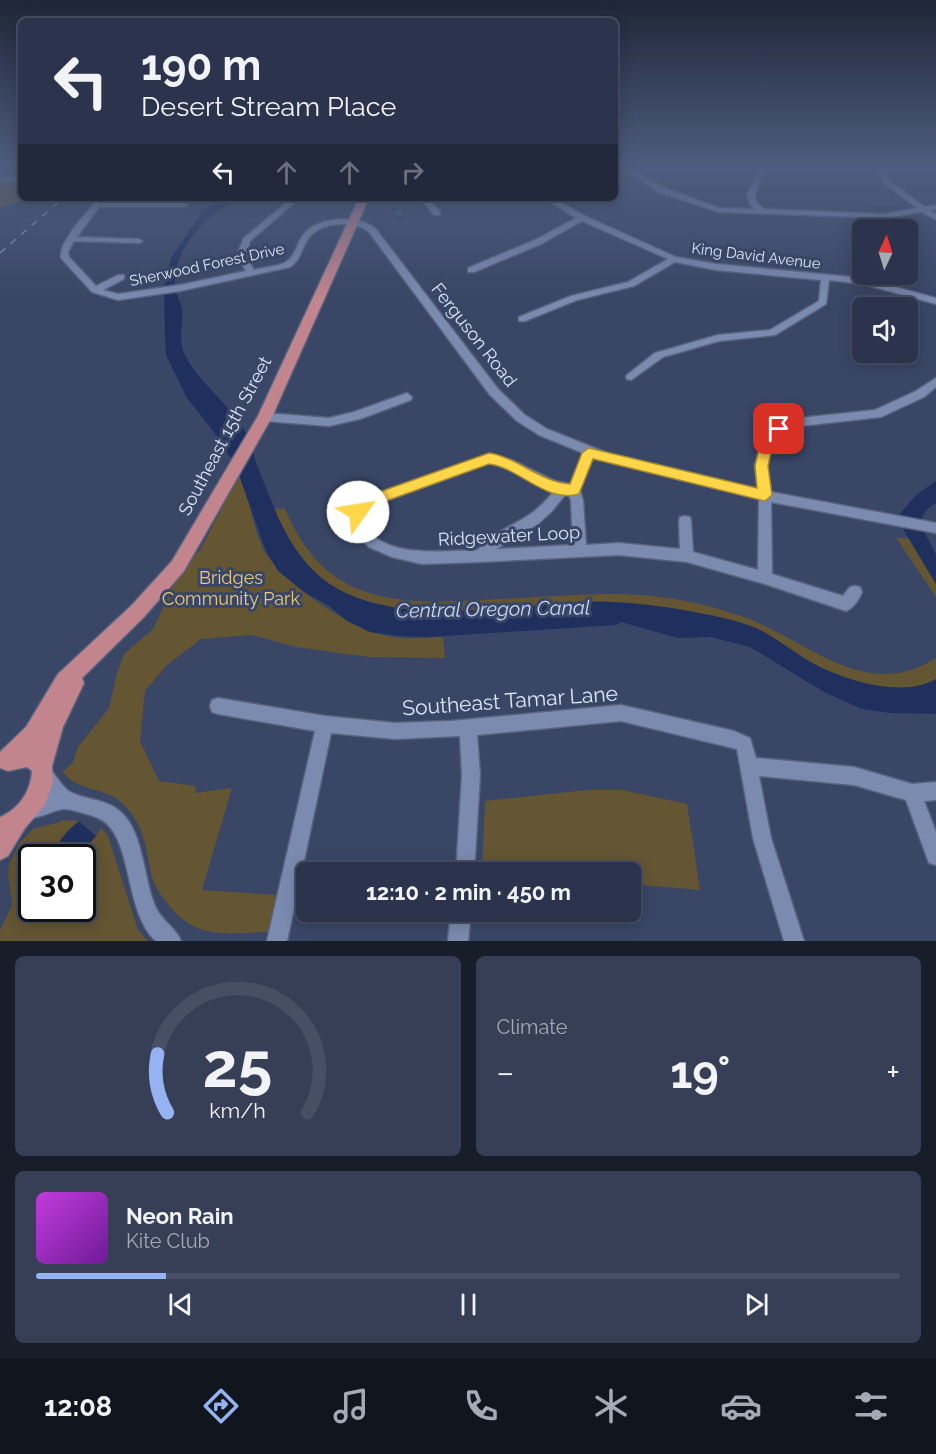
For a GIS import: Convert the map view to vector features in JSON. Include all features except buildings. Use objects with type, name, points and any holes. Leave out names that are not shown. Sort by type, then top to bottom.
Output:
[{"type":"main road","name":"Southeast 15th Street","points":[[4,762],[33,734],[65,681],[138,611],[178,566],[265,417],[358,211]]},
{"type":"main road","name":"Southeast 15th Street","points":[[15,820],[43,786],[43,770],[53,725],[82,666]]},
{"type":"main road","points":[[4,762],[28,756],[43,770]]},
{"type":"main road","points":[[0,848],[15,820]]},
{"type":"street","points":[[92,211],[71,238],[64,252],[65,258],[85,276],[95,290],[121,277]]},
{"type":"street","points":[[251,272],[242,261],[242,250],[246,240],[281,211]]},
{"type":"street","name":"King David Avenue","points":[[570,211],[674,259],[716,267],[863,281],[936,301]]},
{"type":"street","points":[[777,211],[874,216],[910,211]]},
{"type":"street","points":[[471,270],[538,242],[582,218]]},
{"type":"street","name":"Sherwood Forest Drive","points":[[95,290],[101,294],[118,297],[162,291],[294,261],[304,238],[313,230],[327,225],[353,223]]},
{"type":"street","name":"Ferguson Road","points":[[353,223],[369,226],[506,405],[543,432],[589,453],[765,495],[932,528]]},
{"type":"street","points":[[71,238],[139,241]]},
{"type":"street","points":[[522,319],[574,298],[631,284],[674,259]]},
{"type":"street","points":[[631,377],[658,355],[718,338],[772,333],[823,302],[825,278]]},
{"type":"street","points":[[765,578],[765,495],[761,466],[768,436],[790,423],[877,414],[920,394],[936,382]]},
{"type":"street","points":[[265,417],[328,422],[356,416],[407,397]]},
{"type":"street","points":[[480,555],[489,543],[528,523],[568,489],[589,453]]},
{"type":"street","name":"Ridgewater Loop","points":[[568,489],[534,479],[497,459],[489,458],[363,504],[356,520],[358,529],[376,544],[394,553],[445,559],[580,549],[619,549],[687,556],[846,603],[855,591]]},
{"type":"street","points":[[568,489],[577,495],[576,513],[580,549]]},
{"type":"street","points":[[685,521],[687,556]]},
{"type":"street","name":"Southeast Tamar Lane","points":[[218,706],[325,724],[395,731],[468,727],[621,713],[734,739],[744,744],[749,765]]},
{"type":"street","points":[[277,941],[325,724]]},
{"type":"street","points":[[466,862],[471,775],[468,727]]},
{"type":"street","points":[[794,941],[762,838],[749,765],[854,776],[912,793],[936,791]]},
{"type":"street","points":[[43,770],[65,799]]},
{"type":"street","points":[[912,793],[936,856]]},
{"type":"street","points":[[15,820],[65,799],[96,807],[119,823],[132,850],[144,906],[155,926],[171,941]]},
{"type":"street","points":[[458,941],[460,922]]},
{"type":"green space","name":"Bridges Community Park","points":[[239,475],[263,549],[271,561],[298,587],[349,621],[379,634],[411,638],[443,637],[445,658],[369,657],[296,647],[252,635],[201,639],[167,665],[145,691],[140,741],[159,781],[196,786],[195,793],[232,788],[202,890],[277,895],[268,932],[226,933],[201,929],[179,916],[165,900],[152,878],[143,835],[129,810],[107,794],[75,783],[63,772],[73,762],[78,747],[109,708],[124,654],[153,629],[168,597],[166,593],[201,548]]},
{"type":"green space","points":[[262,508],[285,509],[301,540],[320,563],[341,580],[364,591],[390,598],[418,601],[604,594],[672,598],[738,615],[834,662],[859,671],[884,674],[909,671],[936,658],[936,692],[905,699],[766,648],[674,619],[429,624],[322,594]]},
{"type":"green space","points":[[896,538],[917,539],[936,565],[936,597]]},
{"type":"green space","points":[[587,790],[622,790],[687,804],[700,890],[641,885],[641,862],[482,862],[485,801]]},
{"type":"green space","points":[[62,820],[79,821],[96,836],[101,828],[108,836],[138,930],[148,941],[0,941],[0,930],[12,905],[9,864],[18,846],[18,922],[96,922],[96,844],[19,844],[33,829]]},
{"type":"water","name":"Central Oregon Canal","points":[[203,211],[218,211],[196,231],[181,254],[177,267],[175,285],[182,310],[183,350],[193,368],[245,431],[288,537],[313,570],[329,583],[348,594],[374,603],[431,611],[461,611],[577,602],[621,602],[680,609],[718,617],[756,628],[814,664],[849,679],[879,686],[910,687],[936,679],[936,714],[890,713],[862,709],[826,693],[750,647],[711,637],[678,638],[621,622],[616,625],[430,637],[370,632],[347,621],[328,605],[304,592],[278,571],[265,549],[233,458],[229,456],[221,441],[187,398],[166,355],[164,287],[171,258]]},
{"type":"water","points":[[936,481],[936,503],[923,515],[922,521],[936,555],[936,584],[904,531],[899,515],[916,495]]},
{"type":"water","points":[[79,821],[96,836],[89,844],[59,844],[66,833]]},
{"type":"railway","points":[[0,253],[48,211]]},
{"type":"route","points":[[358,512],[363,504],[370,501],[489,458],[497,459],[534,479],[562,489],[574,490],[589,453],[765,495],[761,466],[768,436],[779,429]]}]
